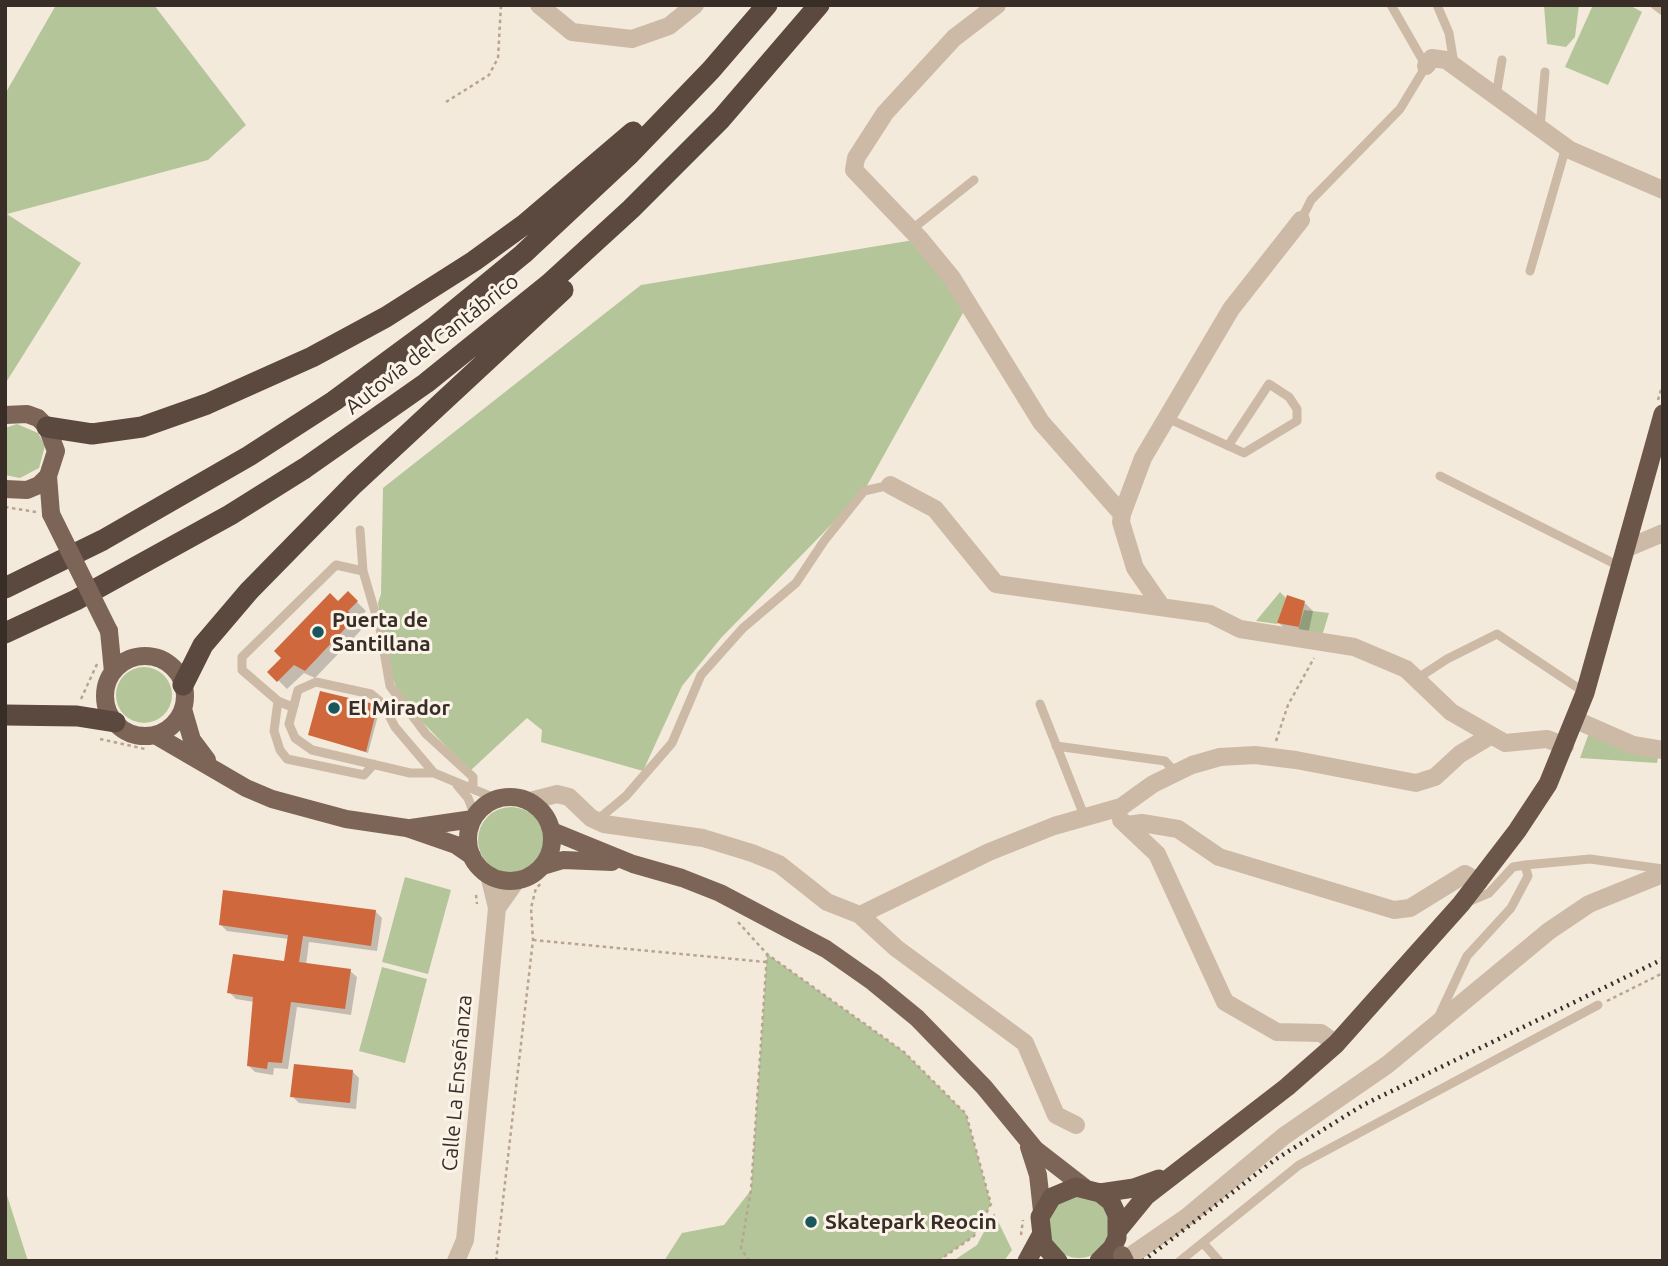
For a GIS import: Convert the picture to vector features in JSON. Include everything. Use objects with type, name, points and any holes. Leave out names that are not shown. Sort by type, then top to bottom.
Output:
[{"type":"highway","points":[[47,427],[92,434],[142,427],[201,406],[281,372],[397,310],[495,246],[596,166],[661,105],[754,5]]},
{"type":"highway","name":"Autovía del Cantábrico","points":[[5,588],[103,540],[250,456],[334,401],[433,328],[523,254],[630,154],[704,78],[767,5]]},
{"type":"highway","name":"Autovía del Cantábrico","points":[[5,633],[76,600],[241,508],[344,442],[436,376],[549,284],[662,180],[728,112],[819,5]]},
{"type":"highway","points":[[183,685],[203,645],[249,591],[354,484],[648,208],[724,129],[833,5]]},
{"type":"highway","points":[[1099,1261],[1121,1249],[1146,1196],[1287,1087],[1336,1044],[1479,882],[1548,784],[1586,693],[1659,411]]},
{"type":"highway","points":[[5,715],[77,716],[115,722]]},
{"type":"highway","points":[[1058,1261],[1046,1250],[1033,1210],[1059,1192],[1133,1188],[1179,1169]]},
{"type":"highway","points":[[1092,1190],[1114,1208],[1121,1249]]},
{"type":"highway","points":[[1024,1252],[1040,1237]]},
{"type":"main road","points":[[5,415],[27,414],[47,427],[56,451],[48,476],[46,517]]},
{"type":"main road","points":[[5,489],[27,490],[48,476]]},
{"type":"main road","points":[[27,490],[46,517],[109,631],[138,657]]},
{"type":"main road","points":[[109,631],[113,672],[105,692],[108,713],[115,722],[133,734],[155,735],[212,765],[246,788],[300,809],[346,820],[407,828],[456,845],[472,856],[489,875],[516,881],[582,859],[633,864]]},
{"type":"main road","points":[[113,672],[129,659],[138,657],[161,659],[178,674],[183,685],[183,709],[192,740],[212,765]]},
{"type":"main road","points":[[155,735],[176,721],[183,709]]},
{"type":"main road","points":[[407,828],[474,818],[496,799],[513,797],[530,801],[544,813],[552,831],[547,871]]},
{"type":"main road","points":[[472,856],[468,838],[474,818]]},
{"type":"main road","points":[[552,831],[633,864],[682,878],[735,900],[801,935],[863,975],[938,1038],[1046,1159],[1092,1190]]},
{"type":"main road","points":[[1025,1137],[1038,1175],[1033,1210]]},
{"type":"street","points":[[539,5],[572,32],[632,39],[669,26],[695,5]]},
{"type":"street","points":[[997,5],[954,38],[885,113],[856,158],[854,170],[911,230],[969,302],[1041,422],[1122,514]]},
{"type":"street","points":[[1426,66],[1432,58],[1446,60],[1566,148],[1663,190]]},
{"type":"street","points":[[1162,607],[1135,568],[1121,522],[1122,514],[1143,458],[1231,309],[1301,220]]},
{"type":"street","points":[[890,485],[935,509],[996,583],[1210,614],[1240,629],[1354,647],[1406,669],[1451,712],[1490,736],[1505,743],[1547,739],[1565,746]]},
{"type":"street","points":[[1623,558],[1663,533]]},
{"type":"street","points":[[1576,720],[1633,745],[1663,750]]},
{"type":"street","points":[[860,915],[989,852],[1111,810],[1175,773],[1220,757],[1255,755],[1296,760],[1416,783],[1434,777],[1460,754],[1490,736]]},
{"type":"street","points":[[530,801],[557,794],[569,797],[596,821],[703,838],[779,864],[827,902],[860,915],[896,948],[1025,1043],[1056,1115],[1076,1125]]},
{"type":"street","points":[[1111,810],[1157,854],[1225,1002],[1277,1032],[1321,1033],[1336,1044]]},
{"type":"street","points":[[1127,825],[1142,823],[1178,829],[1219,857],[1394,910],[1410,908],[1465,874],[1479,882]]},
{"type":"street","points":[[1121,1249],[1186,1217],[1284,1136],[1387,1065],[1549,931],[1589,904],[1663,871]]},
{"type":"street","name":"Calle La Enseñanza","points":[[456,1261],[465,1240],[497,908],[489,875]]},
{"type":"street","name":"Calle La Enseñanza","points":[[497,908],[516,881]]},
{"type":"lane","points":[[1301,220],[1311,200],[1400,109],[1426,66],[1391,5]]},
{"type":"lane","points":[[1437,5],[1450,33],[1454,66]]},
{"type":"lane","points":[[1655,5],[1663,11]]},
{"type":"lane","points":[[1496,96],[1502,60]]},
{"type":"lane","points":[[1539,128],[1545,72]]},
{"type":"lane","points":[[1530,271],[1566,148]]},
{"type":"lane","points":[[911,230],[974,180]]},
{"type":"lane","points":[[1167,418],[1228,446],[1244,453],[1297,421],[1297,409],[1289,397],[1269,384],[1228,446]]},
{"type":"lane","points":[[1440,476],[1623,558]]},
{"type":"lane","points":[[596,821],[626,796],[672,743],[701,675],[743,628],[796,583],[824,541],[864,491],[890,485]]},
{"type":"lane","points":[[360,530],[363,571],[380,629],[390,686],[426,734],[473,777],[473,788]]},
{"type":"lane","points":[[292,707],[278,701],[242,670],[242,657],[336,565],[363,571]]},
{"type":"lane","points":[[1418,678],[1447,659],[1497,634],[1586,693]]},
{"type":"lane","points":[[434,774],[395,727],[383,704],[371,694],[316,682],[298,690],[292,707],[291,729],[295,738],[312,750],[410,773],[434,774],[496,799]]},
{"type":"lane","points":[[278,701],[274,731],[280,750],[288,759],[364,775],[374,764]]},
{"type":"lane","points":[[1040,704],[1085,818]]},
{"type":"lane","points":[[274,731],[291,729]]},
{"type":"lane","points":[[1056,746],[1165,761],[1175,773]]},
{"type":"lane","points":[[456,783],[468,798],[474,818]]},
{"type":"lane","points":[[1461,904],[1489,893],[1513,867],[1590,859],[1663,871]]},
{"type":"lane","points":[[1433,1028],[1467,956],[1511,908],[1528,876],[1525,866]]},
{"type":"lane","points":[[1180,1261],[1299,1165],[1598,1005]]},
{"type":"lane","points":[[1204,1244],[1219,1261]]},
{"type":"path","points":[[446,102],[489,75],[498,58],[501,5]]},
{"type":"path","points":[[1659,411],[1663,383]]},
{"type":"path","points":[[5,507],[38,512],[46,517]]},
{"type":"path","points":[[1282,723],[1288,705],[1322,643]]},
{"type":"path","points":[[497,1261],[533,940],[531,908],[536,888],[547,871]]},
{"type":"path","points":[[742,920],[730,914],[766,954],[904,1052],[965,1114],[991,1204],[974,1236],[938,1261]]},
{"type":"path","points":[[533,940],[766,962]]},
{"type":"path","points":[[749,1261],[741,1248],[751,1190],[766,954]]},
{"type":"path","points":[[1598,1005],[1663,973]]},
{"type":"path","points":[[1024,1252],[1033,1210]]},
{"type":"green space","points":[[56,5],[154,5],[246,125],[208,160],[7,214],[81,263],[5,384],[5,94]]},
{"type":"green space","points":[[1544,5],[1579,5],[1575,37],[1566,47],[1547,44]]},
{"type":"green space","points":[[1593,5],[1629,5],[1642,12],[1608,85],[1565,67]]},
{"type":"green space","points":[[920,239],[969,302],[864,491],[721,638],[682,686],[643,771],[541,742],[542,730],[527,718],[470,771],[402,701],[388,668],[378,603],[381,594],[383,488],[641,285]]},
{"type":"green space","points":[[17,424],[38,433],[45,446],[39,468],[20,478],[5,475],[5,428]]},
{"type":"green space","points":[[1280,592],[1286,598],[1277,624],[1256,621]]},
{"type":"green space","points":[[1304,610],[1329,613],[1322,636],[1298,631]]},
{"type":"green space","points":[[144,667],[155,669],[164,675],[170,684],[170,706],[164,715],[155,721],[144,723],[133,721],[124,715],[118,706],[116,695],[118,684],[124,675],[133,669]]},
{"type":"green space","points":[[1589,733],[1659,753],[1657,763],[1580,758]]},
{"type":"green space","points":[[511,807],[524,810],[534,817],[541,827],[544,840],[541,853],[534,863],[524,870],[511,873],[498,870],[488,863],[481,853],[478,840],[481,827],[488,817],[498,810]]},
{"type":"green space","points":[[405,877],[451,890],[428,974],[382,962]]},
{"type":"green space","points":[[767,954],[904,1052],[966,1114],[991,1204],[974,1236],[938,1261],[664,1261],[682,1233],[724,1225],[751,1190]]},
{"type":"green space","points":[[382,967],[427,979],[405,1063],[359,1051]]},
{"type":"green space","points":[[5,1189],[28,1261],[5,1261]]},
{"type":"green space","points":[[1079,1196],[1101,1205],[1110,1227],[1101,1249],[1079,1258],[1057,1249],[1048,1227],[1057,1205]]},
{"type":"green space","points":[[994,1213],[1012,1250],[1004,1261],[953,1261],[977,1245]]},
{"type":"building","name":"Puerta de Santillana","points":[[348,591],[358,601],[348,611],[355,618],[305,671],[294,665],[277,682],[267,672],[281,658],[274,651],[330,593],[338,601]]},
{"type":"building","points":[[1287,595],[1305,601],[1299,627],[1277,623]]},
{"type":"building","points":[[320,691],[370,703],[377,708],[366,752],[308,735]]},
{"type":"building","points":[[223,890],[376,910],[371,946],[303,936],[299,962],[351,969],[345,1009],[291,1002],[282,1063],[268,1062],[267,1069],[247,1066],[253,997],[227,993],[233,954],[284,961],[288,935],[219,925]]},
{"type":"building","points":[[294,1064],[353,1070],[350,1103],[290,1097]]},
{"type":"railway","points":[[1143,1261],[1276,1159],[1363,1105],[1663,959]]},
{"type":"place","name":"Puerta de Santillana","points":[[318,632]]},
{"type":"place","name":"El Mirador","points":[[334,708]]},
{"type":"place","name":"Skatepark Reocin","points":[[811,1222]]}]
